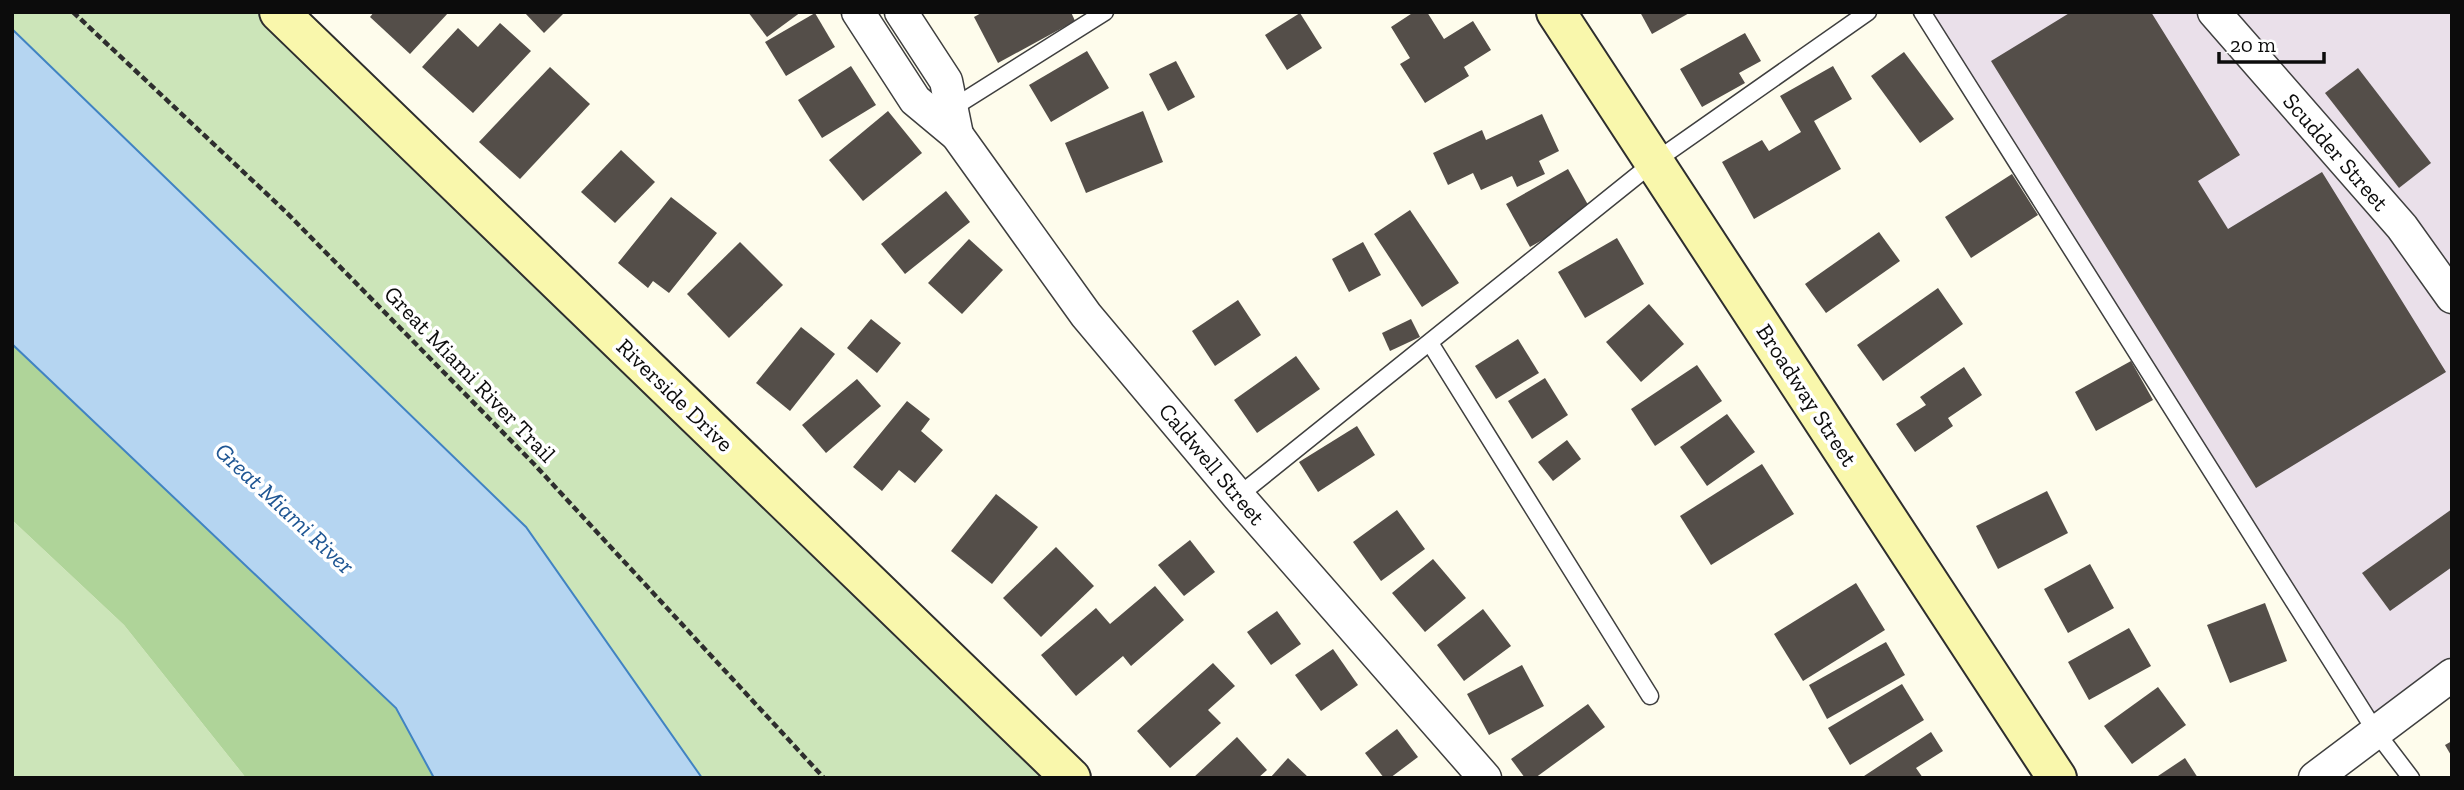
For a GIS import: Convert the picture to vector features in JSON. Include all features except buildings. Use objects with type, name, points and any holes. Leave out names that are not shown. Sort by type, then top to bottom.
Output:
[{"type":"main road","name":"Riverside Drive","points":[[279,12],[1071,778]]},
{"type":"main road","name":"Broadway Street","points":[[1556,12],[2057,778]]},
{"type":"street","name":"Caldwell Street","points":[[858,12],[915,100],[954,122]]},
{"type":"street","name":"Caldwell Street","points":[[901,12],[946,81],[954,122],[1086,315],[1238,496],[1485,778]]},
{"type":"street","name":"Scudder Street","points":[[2214,12],[2402,227],[2452,298]]},
{"type":"street","points":[[2315,778],[2452,676]]},
{"type":"lane","points":[[954,122],[1105,12]]},
{"type":"lane","points":[[1238,496],[1654,163],[1868,12]]},
{"type":"lane","points":[[1922,12],[2376,732],[2411,778]]},
{"type":"lane","points":[[1430,343],[1650,696]]},
{"type":"path","name":"Great Miami River Trail","points":[[74,12],[285,211],[534,464],[824,778]]},
{"type":"shaded area","points":[[1922,12],[2452,12],[2452,675],[2376,732]]},
{"type":"green space","points":[[12,12],[279,12],[1071,778],[702,778],[526,527],[12,29]]},
{"type":"green space","points":[[12,344],[396,708],[434,778],[246,778],[124,625],[12,520]]},
{"type":"green space","points":[[12,520],[124,625],[246,778],[12,778]]},
{"type":"water","name":"Great Miami River","points":[[12,29],[526,527],[702,778],[434,778],[396,708],[12,344]]}]
